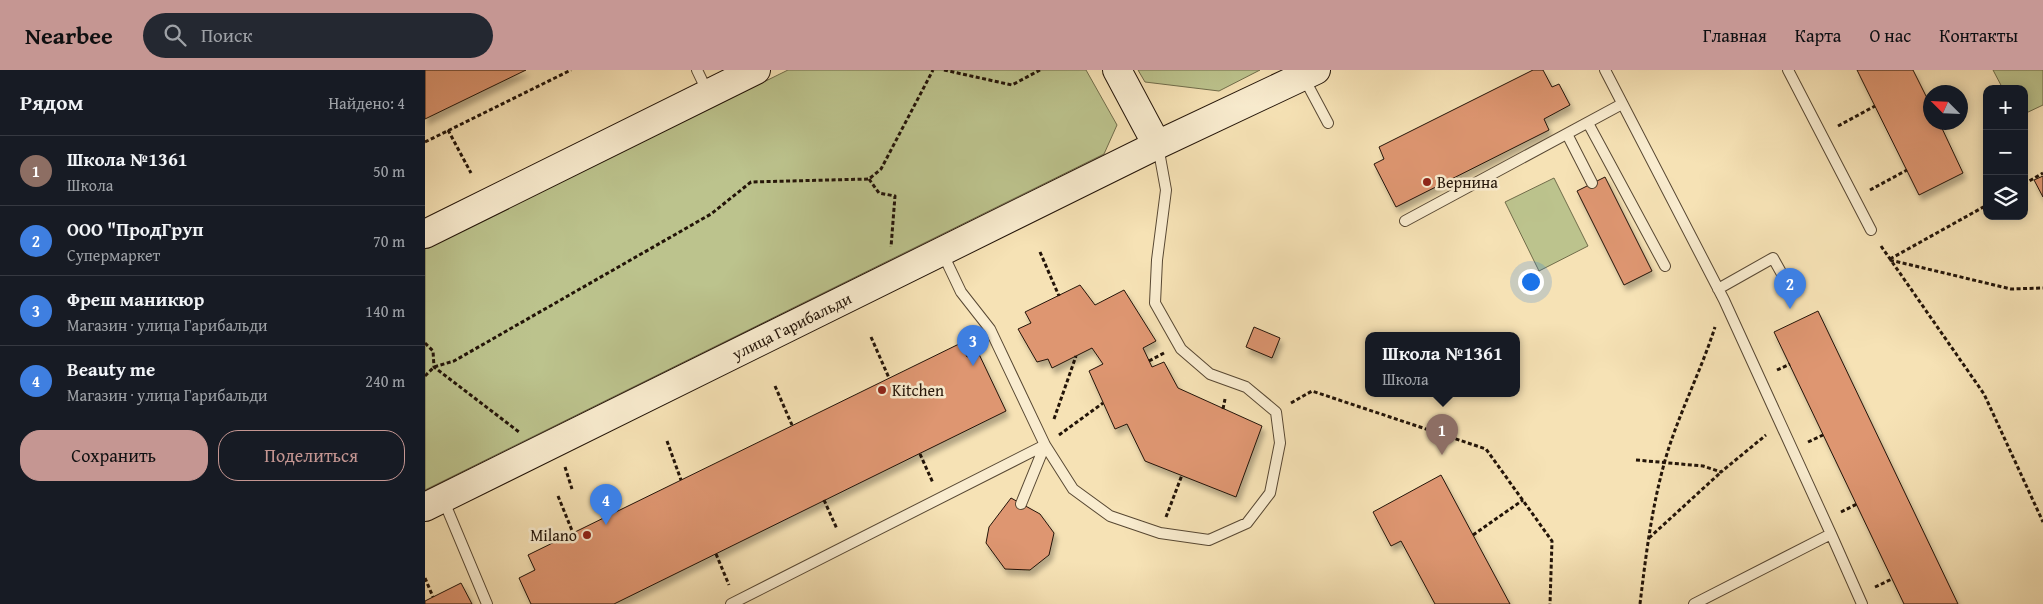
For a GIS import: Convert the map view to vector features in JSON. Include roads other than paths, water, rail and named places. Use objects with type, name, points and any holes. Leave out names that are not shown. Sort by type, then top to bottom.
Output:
[{"type":"street","points":[[425,234],[702,82],[756,70]]},
{"type":"street","points":[[1117,70],[1157,145]]},
{"type":"street","name":"улица Гарибальди","points":[[434,503],[1157,145],[1310,73]]},
{"type":"lane","points":[[1605,70],[1723,300],[1831,534],[1861,604]]},
{"type":"lane","points":[[1788,70],[1871,230]]},
{"type":"lane","points":[[1310,73],[1328,123]]},
{"type":"lane","points":[[1405,220],[1622,104]]},
{"type":"lane","points":[[1588,123],[1665,266]]},
{"type":"lane","points":[[1567,134],[1592,183]]},
{"type":"lane","points":[[942,251],[961,292],[990,329],[1045,445],[1073,489],[1110,516],[1160,533],[1209,540],[1247,523],[1270,493],[1280,443],[1276,412],[1246,387],[1210,374],[1181,349],[1155,303],[1157,260],[1166,190],[1157,145]]},
{"type":"lane","points":[[1717,289],[1773,258],[1792,292]]},
{"type":"lane","points":[[733,603],[1045,445]]},
{"type":"lane","points":[[1021,504],[1045,445]]},
{"type":"lane","points":[[434,503],[487,604]]},
{"type":"lane","points":[[1694,604],[1831,534]]},
{"type":"place","name":"Вернина","points":[[1427,182]]},
{"type":"place","name":"ООО \"ПродГруп","points":[[1790,309]]},
{"type":"place","name":"Фреш маникюр","points":[[973,366]]},
{"type":"place","name":"Kitchen","points":[[882,390]]},
{"type":"place","name":"Школа №1361","points":[[1442,455]]},
{"type":"place","name":"Beauty me","points":[[606,525]]},
{"type":"place","name":"Milano","points":[[587,535]]}]
